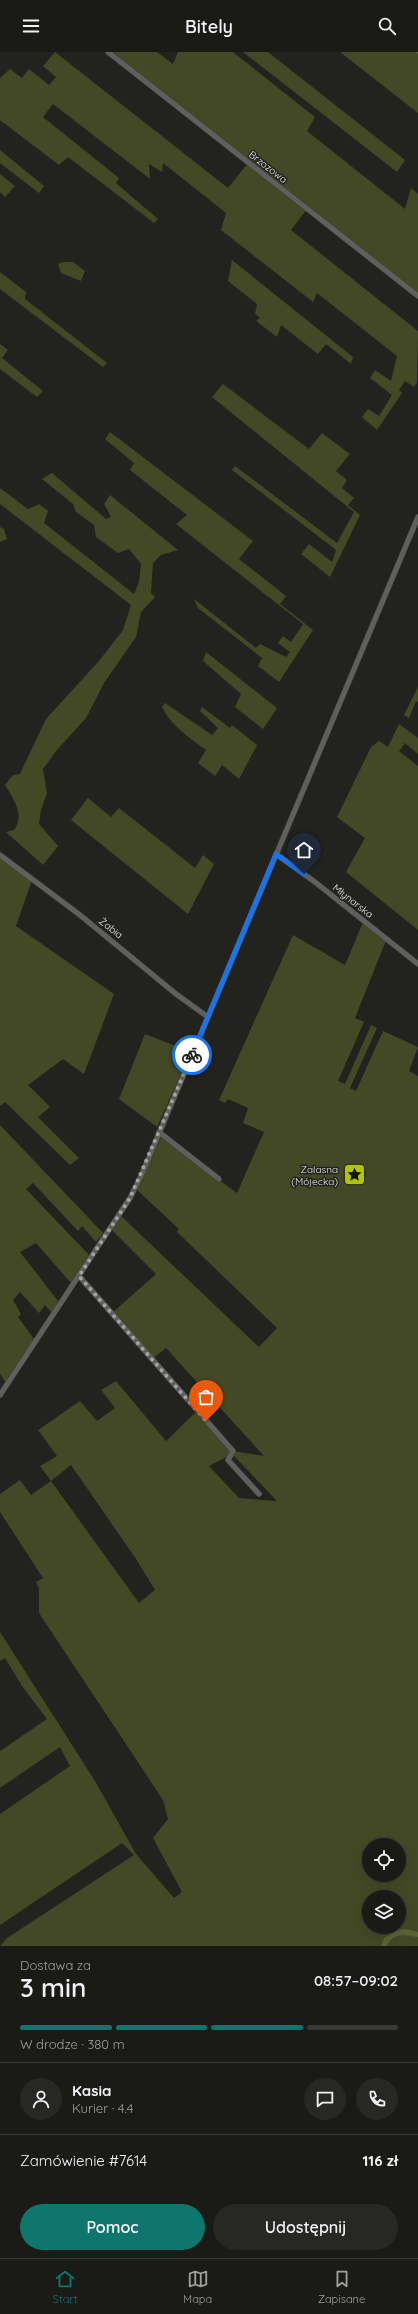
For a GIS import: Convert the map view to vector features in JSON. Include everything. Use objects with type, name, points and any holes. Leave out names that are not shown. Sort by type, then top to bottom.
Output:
[{"type":"street","name":"Brzozowa","points":[[108,52],[418,296]]},
{"type":"street","points":[[0,1395],[130,1198],[208,1017],[418,517]]},
{"type":"street","name":"Młynarska","points":[[276,854],[315,882],[418,964]]},
{"type":"street","name":"Żabia","points":[[0,855],[80,916],[176,994],[208,1017]]},
{"type":"street","points":[[159,1132],[219,1179]]},
{"type":"street","points":[[79,1276],[234,1451],[228,1460],[259,1494]]},
{"type":"shaded area","points":[[55,52],[228,188],[248,163],[108,52],[157,52],[173,64],[178,52],[233,52],[315,117],[307,131],[405,209],[411,188],[418,194],[418,296],[307,209],[291,230],[418,331],[417,382],[414,387],[405,381],[399,390],[402,393],[377,430],[362,417],[368,409],[379,416],[392,395],[370,378],[375,370],[391,381],[397,356],[317,293],[313,302],[221,230],[226,213],[163,163],[162,172],[149,164],[150,179],[53,104],[43,117],[119,178],[116,183],[158,219],[154,223],[68,157],[59,165],[0,120],[0,78],[10,69],[22,78],[29,69],[49,85],[56,77],[43,66]]},
{"type":"shaded area","points":[[243,52],[268,52],[405,160],[397,172]]},
{"type":"shaded area","points":[[340,52],[418,52],[418,113]]},
{"type":"shaded area","points":[[0,150],[44,186],[39,193],[0,163]]},
{"type":"shaded area","points":[[0,174],[15,186],[5,197],[0,192]]},
{"type":"shaded area","points":[[232,260],[353,357],[351,364],[326,344],[318,354],[281,325],[277,337],[256,321],[260,318],[255,314],[257,304],[228,281]]},
{"type":"shaded area","points":[[63,262],[73,262],[85,271],[81,281],[61,273],[58,264]]},
{"type":"shaded area","points":[[0,272],[26,292],[25,299],[107,363],[103,367],[0,289]]},
{"type":"shaded area","points":[[0,344],[8,350],[2,358],[43,391],[37,397],[0,369]]},
{"type":"shaded area","points":[[223,384],[309,449],[322,433],[350,454],[336,471],[347,480],[342,488],[354,498],[348,505],[360,515],[330,577],[301,554],[309,544],[332,562],[336,550],[232,470],[235,466],[337,543],[354,512],[212,397]]},
{"type":"shaded area","points":[[110,432],[253,541],[239,559],[286,596],[280,604],[313,630],[279,682],[258,666],[262,658],[198,608],[194,599],[256,648],[260,644],[286,657],[290,652],[278,643],[283,636],[291,642],[303,624],[176,524],[187,515],[130,470],[134,463],[105,439]]},
{"type":"shaded area","points":[[52,473],[106,519],[111,517],[104,504],[110,495],[178,550],[161,555],[153,563],[151,593],[155,597],[141,612],[136,637],[104,683],[86,718],[56,751],[43,769],[47,793],[41,810],[39,824],[58,846],[43,865],[6,832],[14,830],[17,824],[18,813],[17,807],[5,785],[13,775],[20,774],[46,719],[99,661],[123,630],[131,605],[0,504],[0,488],[28,509],[39,504],[48,511],[44,523],[134,594],[139,582],[141,564],[129,549],[118,553],[96,537],[94,525],[76,512],[73,504],[42,479]]},
{"type":"shaded area","points":[[0,527],[4,529],[7,539],[0,542]]},
{"type":"shaded area","points":[[206,652],[277,708],[263,729],[235,707],[241,694],[203,661]]},
{"type":"shaded area","points":[[418,687],[418,702],[416,701],[409,718],[404,715]]},
{"type":"shaded area","points":[[165,703],[212,735],[218,728],[200,711],[202,707],[230,728],[232,725],[257,745],[239,779],[222,765],[215,776],[198,763],[206,750],[181,731],[170,720],[162,707]]},
{"type":"shaded area","points":[[399,724],[418,738],[418,754],[405,743],[399,751],[418,766],[418,930],[346,872],[365,838],[337,817],[371,747],[379,741],[388,747]]},
{"type":"shaded area","points":[[88,798],[111,817],[119,808],[195,868],[203,855],[214,864],[188,914],[71,820]]},
{"type":"shaded area","points":[[0,855],[32,880],[16,926],[114,994],[84,1074],[63,1059],[28,1085],[50,1107],[38,1117],[79,1158],[70,1165],[5,1102],[0,1106]]},
{"type":"shaded area","points":[[364,920],[387,938],[355,1018],[364,1022],[338,1081],[345,1084],[371,1025],[377,1028],[350,1088],[356,1091],[383,1031],[418,1047],[409,1071],[418,1076],[418,1946],[0,1946],[7,1938],[134,1855],[122,1843],[0,1925],[0,1814],[70,1766],[60,1747],[0,1788],[0,1751],[47,1719],[22,1686],[5,1658],[0,1661],[0,1632],[95,1781],[136,1854],[174,1898],[182,1892],[153,1838],[168,1819],[163,1800],[39,1613],[39,1588],[36,1582],[43,1578],[0,1512],[0,1494],[20,1480],[31,1495],[51,1481],[40,1466],[57,1456],[38,1430],[80,1401],[97,1421],[115,1408],[101,1390],[116,1381],[166,1441],[198,1410],[233,1451],[264,1456],[166,1348],[152,1359],[112,1313],[156,1274],[112,1230],[121,1216],[259,1347],[277,1328],[177,1232],[179,1229],[137,1190],[161,1137],[237,1193],[264,1132],[243,1123],[248,1108],[228,1099],[225,1103],[219,1100],[293,935],[345,965]],"holes":[[[232,1454],[276,1500],[276,1501],[239,1498],[209,1466]],[[71,1465],[136,1559],[155,1590],[139,1603],[51,1481]]]},
{"type":"shaded area","points":[[145,1034],[191,1052],[157,1127],[119,1099]]},
{"type":"shaded area","points":[[0,1125],[103,1233],[96,1242],[82,1226],[78,1231],[33,1183],[26,1189],[89,1255],[71,1283],[36,1243],[20,1252],[58,1301],[52,1313],[45,1305],[39,1313],[20,1292],[13,1300],[21,1314],[18,1317],[34,1339],[7,1384],[0,1374]]},
{"type":"shaded area","points":[[406,1929],[418,1932],[418,1937],[396,1936],[387,1946],[381,1946],[384,1938],[391,1934],[406,1934]]},
{"type":"way so far","points":[[192,1055],[142,1174],[130,1198],[79,1276],[206,1421]]},
{"type":"place","name":"Zalasna (Mójecka)","points":[[354,1175]]},
{"type":"route","points":[[192,1055],[276,854],[304,874]]}]
